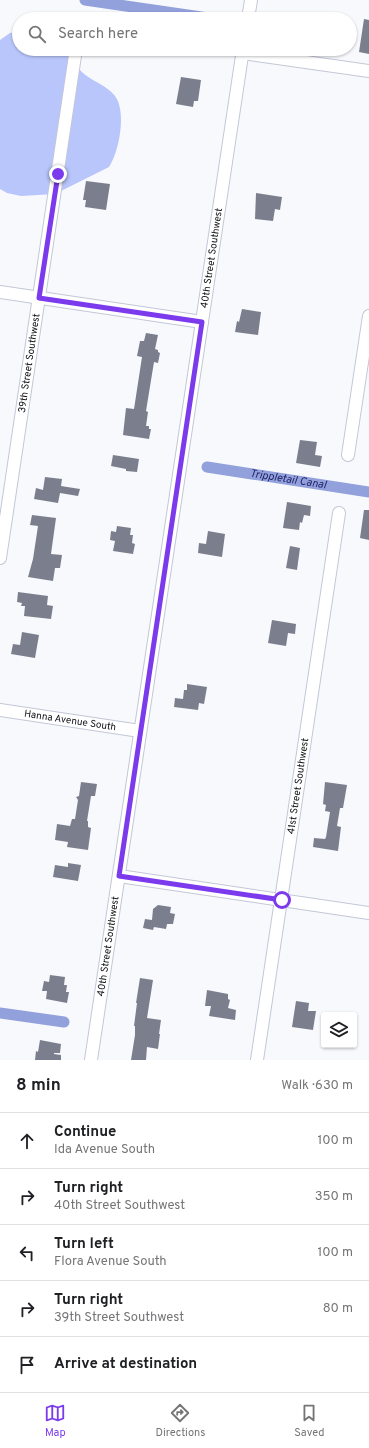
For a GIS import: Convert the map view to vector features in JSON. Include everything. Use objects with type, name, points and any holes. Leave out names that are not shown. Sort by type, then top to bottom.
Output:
[{"type":"street","points":[[249,12],[251,0]]},
{"type":"street","name":"39th Street Southwest","points":[[0,558],[75,56]]},
{"type":"street","name":"40th Street Southwest","points":[[91,1060],[242,56]]},
{"type":"street","points":[[274,56],[369,71]]},
{"type":"street","points":[[0,292],[202,322]]},
{"type":"street","points":[[348,455],[369,316]]},
{"type":"street","name":"41st Street Southwest","points":[[257,1060],[339,513]]},
{"type":"street","name":"Hanna Avenue South","points":[[0,710],[140,731]]},
{"type":"street","points":[[119,876],[369,913]]},
{"type":"shaded area","points":[[12,33],[12,56],[70,56],[82,72],[112,92],[119,103],[121,112],[120,132],[116,152],[109,167],[55,194],[21,196],[7,193],[0,189],[0,40]]},
{"type":"building","points":[[364,19],[369,20],[369,54],[359,52]]},
{"type":"building","points":[[181,77],[201,80],[198,101],[194,101],[193,107],[176,104]]},
{"type":"building","points":[[86,181],[110,184],[106,210],[85,207],[86,200],[83,200]]},
{"type":"building","points":[[256,193],[282,197],[280,210],[275,209],[273,221],[255,219]]},
{"type":"building","points":[[242,309],[261,312],[258,335],[235,332],[237,321],[239,322]]},
{"type":"building","points":[[146,333],[158,335],[155,349],[160,353],[158,363],[154,362],[146,411],[148,412],[146,426],[149,426],[149,429],[151,429],[149,439],[123,435],[126,408],[134,409],[142,357],[137,356],[140,341],[144,341]]},
{"type":"building","points":[[300,440],[317,442],[315,455],[322,456],[320,467],[296,463]]},
{"type":"building","points":[[113,455],[139,459],[137,472],[126,471],[126,469],[111,466]]},
{"type":"building","points":[[45,477],[62,479],[61,486],[80,489],[78,496],[60,493],[58,503],[34,499],[36,488],[43,490]]},
{"type":"building","points":[[287,502],[311,506],[310,516],[304,515],[302,523],[300,522],[299,530],[283,528]]},
{"type":"building","points":[[364,510],[369,510],[369,540],[360,538]]},
{"type":"building","points":[[32,515],[56,518],[51,554],[62,555],[60,568],[55,568],[53,581],[28,577],[33,559],[38,526],[30,525]]},
{"type":"building","points":[[117,526],[131,528],[130,535],[133,535],[132,543],[135,544],[133,554],[113,551],[115,541],[110,540],[111,531],[116,532]]},
{"type":"building","points":[[208,531],[225,534],[222,557],[198,553],[199,543],[206,544]]},
{"type":"building","points":[[290,546],[300,548],[297,570],[286,568]]},
{"type":"building","points":[[18,592],[48,596],[47,605],[53,606],[51,619],[24,616],[25,606],[21,606],[22,603],[17,602]]},
{"type":"building","points":[[272,620],[296,624],[295,634],[288,633],[286,646],[268,643]]},
{"type":"building","points":[[22,632],[39,635],[35,658],[11,654],[13,644],[20,645]]},
{"type":"building","points":[[187,684],[207,687],[204,704],[199,703],[198,710],[174,707],[175,698],[183,699],[184,690],[187,690]]},
{"type":"building","points":[[81,782],[97,784],[95,796],[91,796],[87,821],[88,827],[91,828],[88,850],[67,847],[68,842],[55,840],[57,824],[70,826],[72,819],[75,819],[78,800],[76,797],[79,796]]},
{"type":"building","points":[[325,782],[347,785],[343,808],[340,808],[337,826],[341,827],[338,851],[313,847],[314,838],[325,839],[326,837],[330,812],[325,811],[326,805],[323,804]]},
{"type":"building","points":[[68,863],[81,865],[78,881],[53,877],[55,865],[68,867]]},
{"type":"building","points":[[158,905],[171,907],[170,913],[175,914],[173,924],[167,924],[166,929],[154,927],[153,930],[143,928],[145,919],[152,920],[153,909]]},
{"type":"building","points":[[50,975],[65,977],[64,985],[67,985],[66,992],[69,992],[67,1003],[46,999],[47,991],[42,991],[44,981],[49,982]]},
{"type":"building","points":[[140,978],[153,980],[147,1018],[161,1020],[160,1034],[158,1049],[147,1047],[146,1060],[131,1060],[135,1035],[134,1026],[136,1003]]},
{"type":"building","points":[[207,990],[228,994],[228,999],[230,1000],[228,1008],[236,1010],[235,1020],[209,1016],[211,1006],[205,1006]]},
{"type":"building","points":[[296,1001],[309,1003],[308,1011],[316,1011],[313,1030],[292,1027]]},
{"type":"building","points":[[40,1040],[61,1044],[60,1053],[54,1054],[61,1055],[61,1060],[35,1060],[36,1051],[38,1052]]},
{"type":"waterway","points":[[85,0],[167,12]]},
{"type":"waterway","name":"Trippletail Canal","points":[[207,467],[369,492]]},
{"type":"waterway","points":[[0,1013],[64,1022]]},
{"type":"route","points":[[58,174],[39,298],[202,322],[119,876],[282,900]]}]
